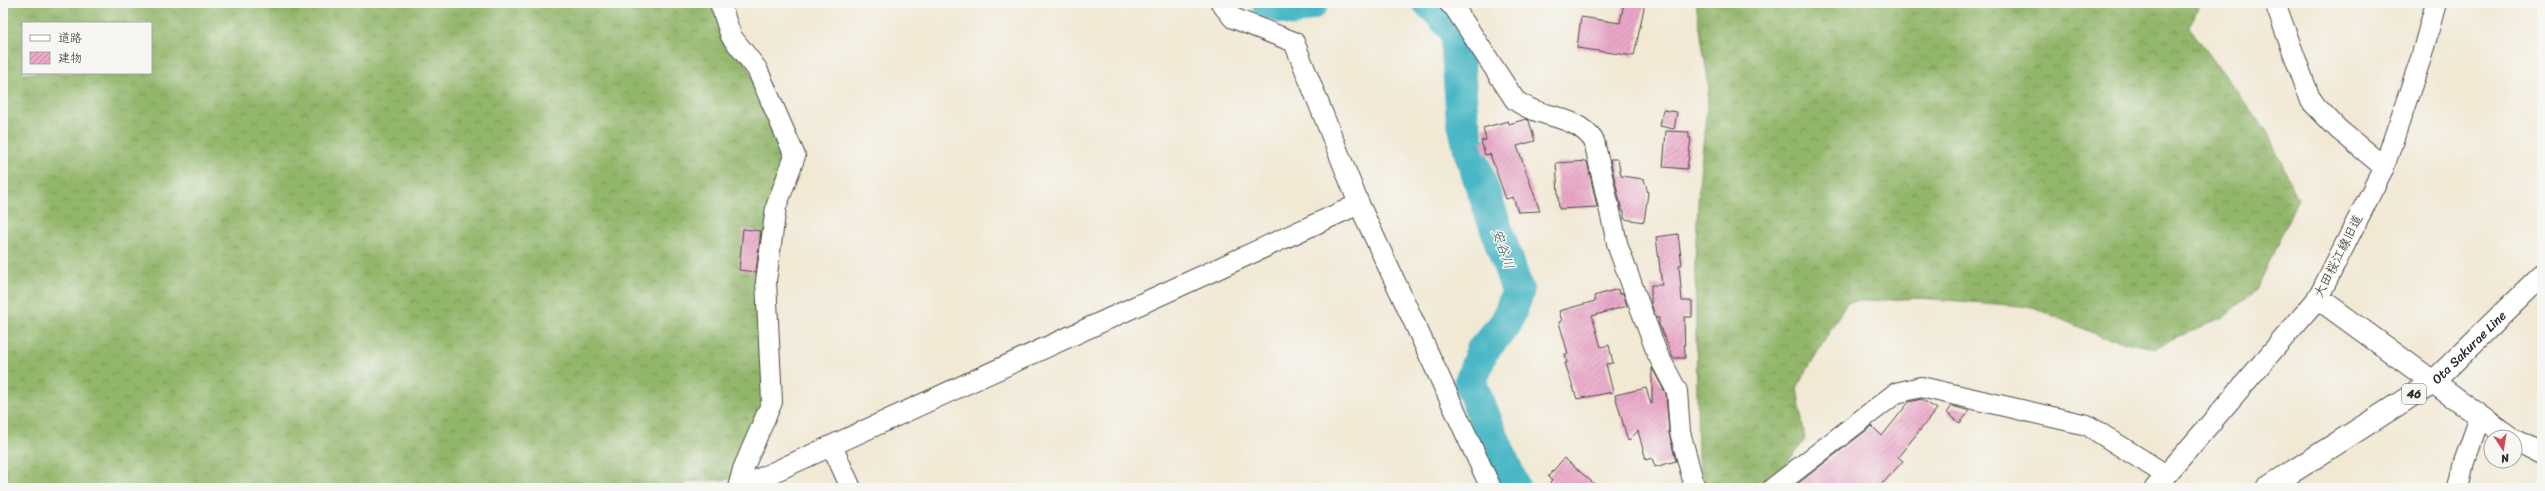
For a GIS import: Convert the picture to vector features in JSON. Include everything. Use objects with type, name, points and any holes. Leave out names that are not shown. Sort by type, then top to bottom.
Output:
[{"type":"main road","name":"Ota Sakurae Line","points":[[2267,488],[2433,382],[2542,275]]},
{"type":"main road","points":[[2318,298],[2497,429]]},
{"type":"main road","points":[[2523,444],[2542,454]]},
{"type":"street","points":[[720,3],[731,36],[757,69],[795,156],[776,207],[766,281],[772,402],[743,469],[739,488]]},
{"type":"street","points":[[1221,3],[1233,18],[1294,42],[1359,204],[1491,488]]},
{"type":"street","points":[[1449,3],[1454,7],[1515,100],[1525,108],[1563,118],[1586,130],[1594,141],[1618,247],[1657,353],[1677,391],[1680,432],[1695,488]]},
{"type":"street","points":[[2275,3],[2311,101],[2338,129],[2384,166]]},
{"type":"street","name":"大田桜江線旧道","points":[[2161,481],[2318,298],[2384,166],[2421,58],[2436,3]]},
{"type":"street","points":[[739,488],[1359,204]]},
{"type":"street","points":[[1773,488],[1896,393],[1921,387],[2087,425],[2161,481]]},
{"type":"street","points":[[2458,488],[2464,462],[2480,418]]},
{"type":"street","points":[[832,446],[851,488]]},
{"type":"green space","points":[[3,3],[716,3],[791,154],[771,203],[766,407],[734,479],[687,482],[684,488],[3,488]]},
{"type":"green space","points":[[1696,3],[2201,3],[2189,27],[2268,134],[2298,199],[2256,291],[2223,317],[2154,348],[2102,337],[2033,307],[1921,298],[1847,302],[1797,387],[1805,440],[1773,481],[1764,488],[1707,488],[1698,460],[1695,260],[1699,184],[1709,87]]},
{"type":"building","points":[[1624,3],[1645,3],[1634,56],[1577,48],[1581,17],[1620,23]]},
{"type":"building","points":[[1663,110],[1677,112],[1674,129],[1660,126]]},
{"type":"building","points":[[1526,119],[1529,121],[1535,141],[1517,146],[1540,211],[1518,212],[1513,197],[1506,199],[1490,154],[1485,155],[1481,141],[1486,140],[1483,128],[1508,121],[1509,124]]},
{"type":"building","points":[[1666,131],[1689,132],[1689,138],[1691,138],[1687,169],[1663,167]]},
{"type":"building","points":[[1610,159],[1618,159],[1621,176],[1644,179],[1648,193],[1644,222],[1624,219],[1624,211],[1622,211]]},
{"type":"building","points":[[1587,161],[1597,207],[1559,209],[1556,163]]},
{"type":"building","points":[[743,229],[761,231],[756,272],[739,270]]},
{"type":"building","points":[[1678,234],[1682,265],[1679,265],[1682,301],[1692,301],[1692,317],[1684,317],[1685,358],[1673,358],[1659,324],[1659,318],[1656,318],[1651,304],[1651,285],[1662,285],[1656,237]]},
{"type":"building","points":[[1618,289],[1619,294],[1623,293],[1627,306],[1592,316],[1601,347],[1609,345],[1613,363],[1606,364],[1613,392],[1577,399],[1565,363],[1567,363],[1565,354],[1568,354],[1559,322],[1562,321],[1559,311],[1595,301],[1594,296]]},
{"type":"building","points":[[1652,368],[1666,394],[1669,433],[1676,461],[1655,467],[1652,458],[1646,460],[1638,431],[1628,441],[1615,395],[1646,388],[1652,404]]},
{"type":"building","points":[[1921,399],[1937,409],[1898,457],[1903,461],[1884,482],[1873,488],[1792,488],[1872,426],[1882,436],[1909,402]]},
{"type":"building","points":[[1952,406],[1970,411],[1960,423],[1947,413]]},
{"type":"building","points":[[1564,458],[1598,488],[1545,488],[1552,481],[1548,477]]},
{"type":"waterway","name":"安谷川","points":[[1268,3],[1293,10],[1312,3]]},
{"type":"waterway","name":"安谷川","points":[[1429,3],[1434,6],[1456,31],[1462,115],[1470,152],[1518,292],[1506,323],[1482,351],[1470,383],[1514,488]]}]
